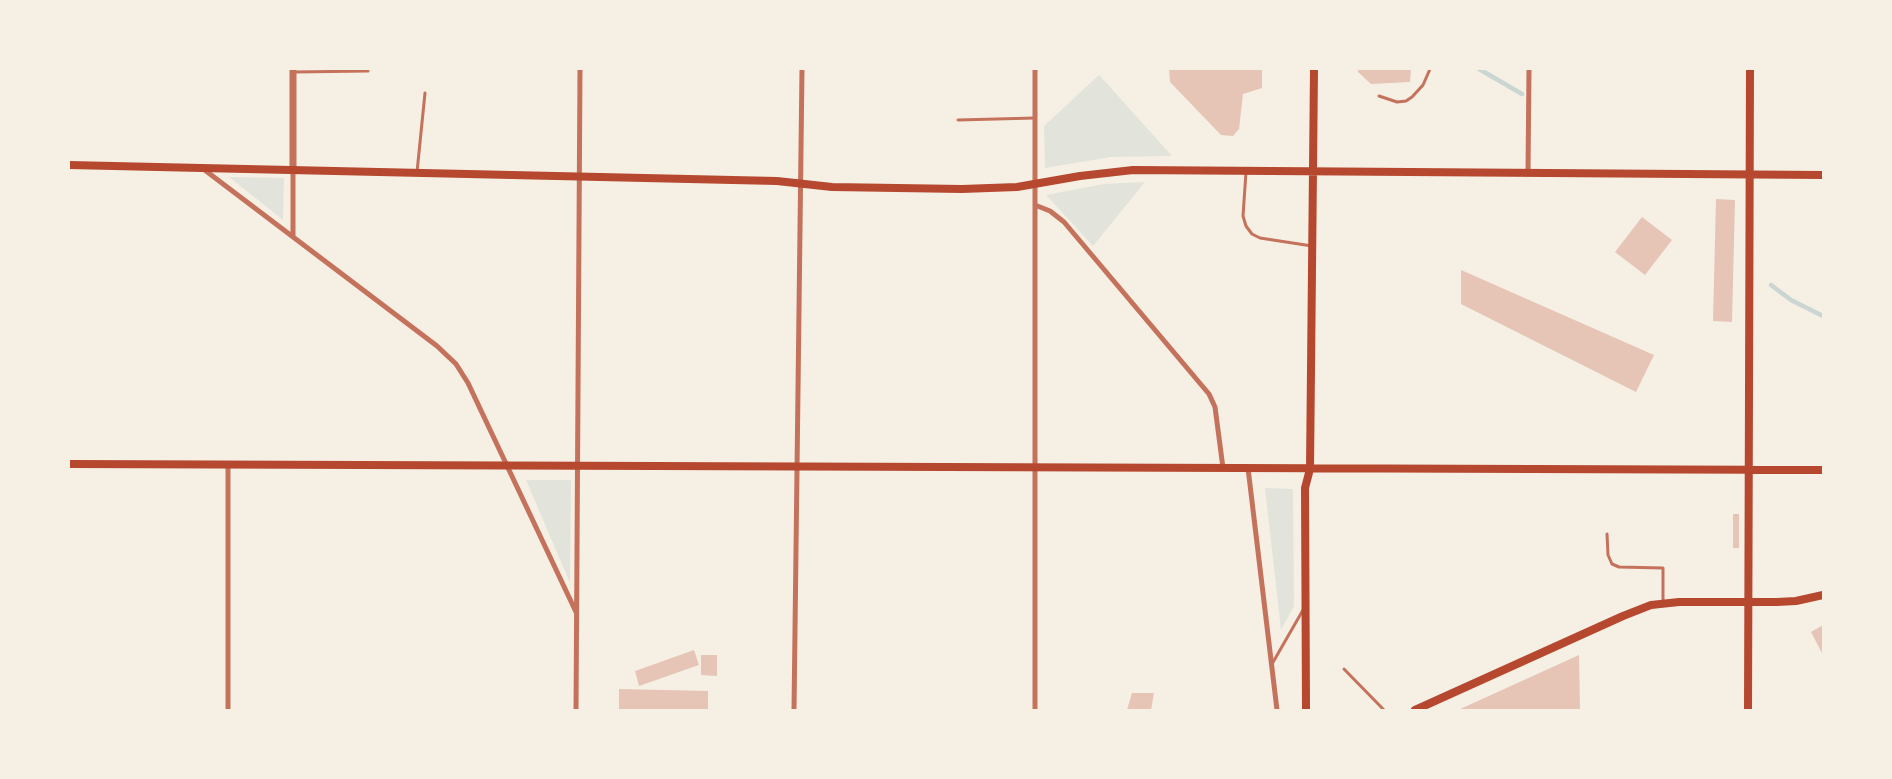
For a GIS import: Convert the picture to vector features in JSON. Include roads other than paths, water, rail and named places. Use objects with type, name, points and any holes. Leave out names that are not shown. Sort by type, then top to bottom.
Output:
[{"type":"main road","points":[[1306,710],[1305,488],[1310,469],[1314,69]]},
{"type":"main road","points":[[1748,710],[1750,69]]},
{"type":"main road","points":[[69,165],[777,180],[832,187],[969,189],[1017,187],[1109,172],[1133,170],[1823,175]]},
{"type":"main road","points":[[69,464],[1823,470]]},
{"type":"main road","points":[[1414,710],[1651,605],[1663,603],[1796,601],[1823,595]]},
{"type":"street","points":[[576,710],[580,69]]},
{"type":"street","points":[[794,710],[802,69]]},
{"type":"street","points":[[1035,69],[1035,710]]},
{"type":"street","points":[[1528,173],[1529,69]]},
{"type":"street","points":[[293,70],[293,237]]},
{"type":"street","points":[[202,168],[437,346],[451,360],[465,378],[577,614]]},
{"type":"street","points":[[1035,205],[1050,211],[1064,222],[1209,394],[1215,407],[1223,468]]},
{"type":"street","points":[[228,465],[228,710]]},
{"type":"street","points":[[1248,468],[1277,710]]},
{"type":"lane","points":[[1379,96],[1398,102],[1406,101],[1423,85],[1430,69]]},
{"type":"lane","points":[[293,70],[368,71]]},
{"type":"lane","points":[[418,172],[425,93]]},
{"type":"lane","points":[[958,120],[1035,118]]},
{"type":"lane","points":[[1246,172],[1243,216],[1246,226],[1252,234],[1260,238],[1312,246]]},
{"type":"lane","points":[[1607,534],[1608,555],[1612,564],[1619,567],[1663,568],[1663,603]]},
{"type":"lane","points":[[1271,665],[1306,605]]},
{"type":"lane","points":[[1344,669],[1384,710]]},
{"type":"waterway","points":[[1479,69],[1522,94]]},
{"type":"waterway","points":[[1771,285],[1791,300],[1823,316]]}]
